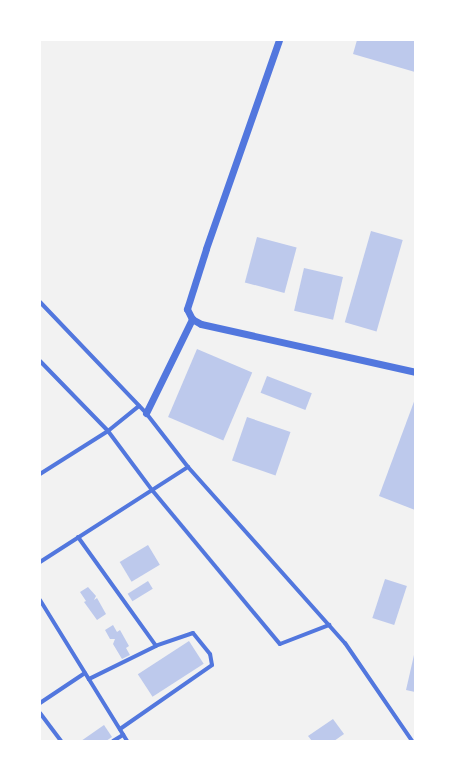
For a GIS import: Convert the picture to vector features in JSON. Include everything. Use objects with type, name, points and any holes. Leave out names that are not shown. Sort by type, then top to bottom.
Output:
[{"type":"street","points":[[279,40],[206,249],[187,309],[192,319],[201,324],[415,372]]},
{"type":"street","points":[[40,302],[146,413],[188,467],[345,643],[412,741]]},
{"type":"street","points":[[146,413],[192,319]]},
{"type":"street","points":[[40,361],[108,431],[152,490],[280,644],[329,625]]},
{"type":"street","points":[[40,474],[108,431],[139,406]]},
{"type":"street","points":[[40,562],[188,467]]},
{"type":"street","points":[[78,537],[156,646]]},
{"type":"street","points":[[40,600],[127,741]]},
{"type":"street","points":[[89,679],[156,646],[193,632],[210,654],[212,665],[120,729]]},
{"type":"street","points":[[40,703],[86,673]]},
{"type":"street","points":[[40,713],[61,741]]},
{"type":"street","points":[[114,741],[123,734]]},
{"type":"building","points":[[357,40],[415,40],[415,72],[353,54]]},
{"type":"building","points":[[371,231],[403,240],[377,331],[345,322]]},
{"type":"building","points":[[257,237],[297,248],[284,293],[245,282]]},
{"type":"building","points":[[304,268],[343,277],[333,320],[294,311]]},
{"type":"building","points":[[197,349],[252,372],[223,441],[168,417]]},
{"type":"building","points":[[267,376],[312,393],[305,410],[261,393]]},
{"type":"building","points":[[415,399],[415,510],[379,496]]},
{"type":"building","points":[[247,417],[290,432],[276,475],[232,460]]},
{"type":"building","points":[[148,545],[160,565],[132,582],[120,562]]},
{"type":"building","points":[[385,579],[407,586],[394,625],[372,618]]},
{"type":"building","points":[[148,581],[153,589],[132,601],[128,594]]},
{"type":"building","points":[[88,587],[96,596],[94,600],[97,598],[106,614],[97,620],[84,602],[86,601],[80,592]]},
{"type":"building","points":[[113,625],[117,632],[120,630],[129,646],[126,648],[130,655],[122,659],[113,644],[115,639],[110,639],[105,630]]},
{"type":"building","points":[[189,641],[204,664],[153,697],[138,674]]},
{"type":"building","points":[[415,655],[415,692],[406,690]]},
{"type":"building","points":[[333,719],[344,734],[334,741],[312,741],[308,736]]},
{"type":"building","points":[[104,725],[112,737],[106,741],[81,741]]}]
